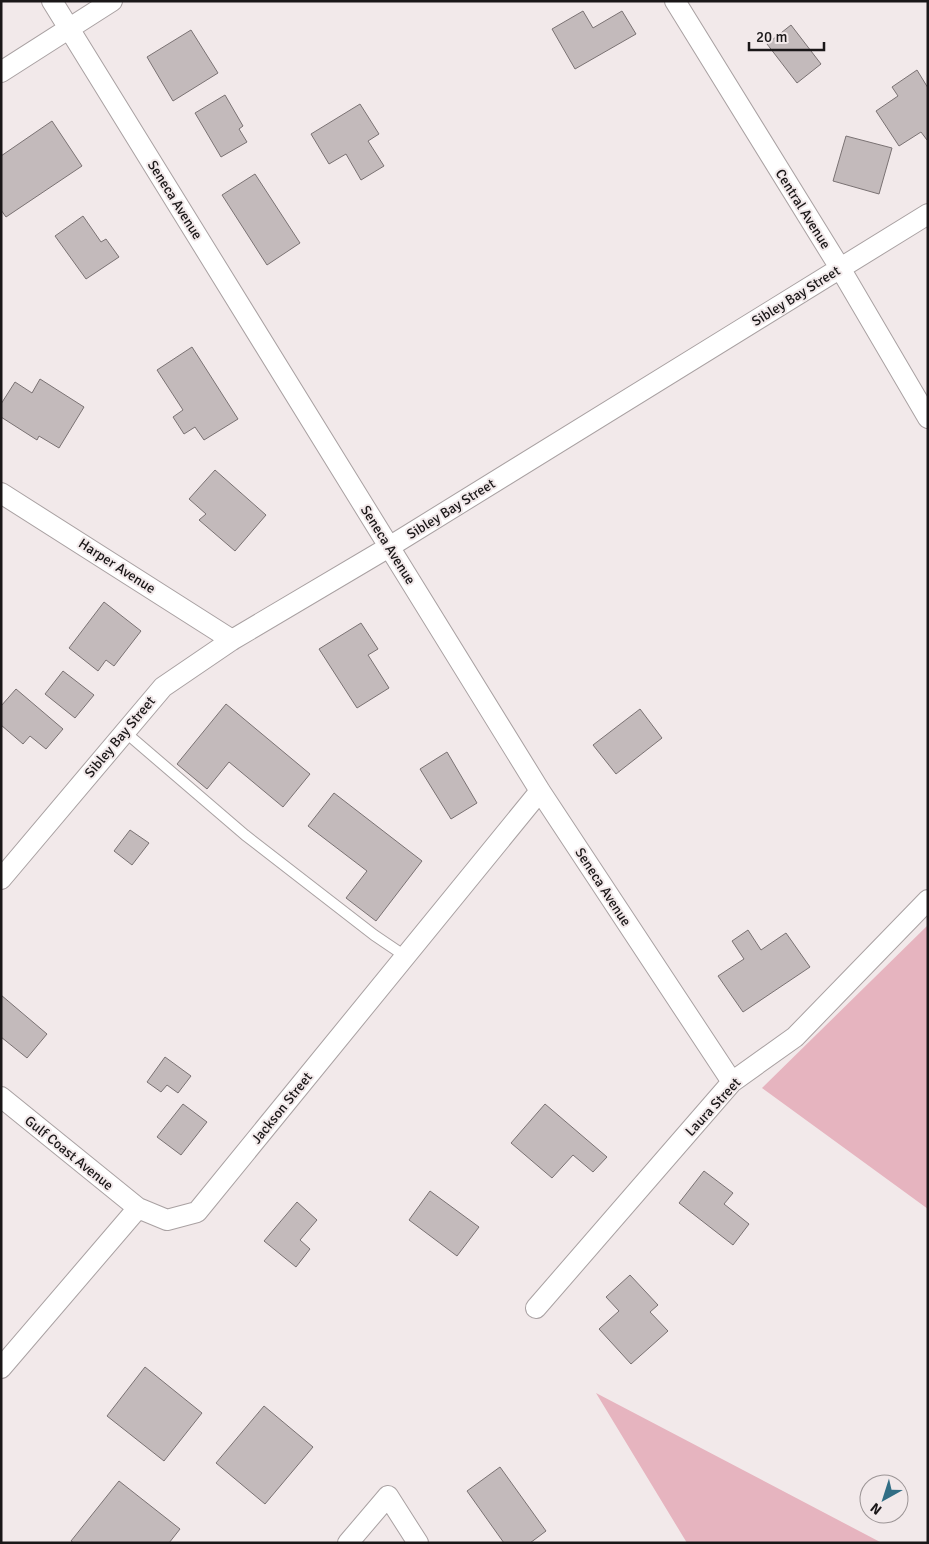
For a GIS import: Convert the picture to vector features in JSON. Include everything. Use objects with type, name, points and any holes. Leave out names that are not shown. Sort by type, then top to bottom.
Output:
[{"type":"street","name":"Seneca Avenue","points":[[52,1],[540,791],[732,1082]]},
{"type":"street","points":[[1,72],[112,1]]},
{"type":"street","name":"Central Avenue","points":[[675,1],[840,268],[928,418]]},
{"type":"street","name":"Sibley Bay Street","points":[[1,879],[163,686],[232,640],[389,547],[928,214]]},
{"type":"street","name":"Harper Avenue","points":[[1,492],[232,640]]},
{"type":"street","name":"Jackson Street","points":[[138,1208],[167,1220],[197,1212],[540,791]]},
{"type":"street","name":"Laura Street","points":[[536,1308],[732,1082],[795,1038],[928,900]]},
{"type":"street","name":"Gulf Coast Avenue","points":[[1,1097],[138,1208]]},
{"type":"street","points":[[1,1368],[138,1208]]},
{"type":"street","points":[[348,1543],[388,1496],[418,1543]]},
{"type":"lane","points":[[125,732],[245,835],[374,935],[405,956]]},
{"type":"shaded area","points":[[928,925],[928,1209],[762,1088]]},
{"type":"shaded area","points":[[596,1393],[882,1543],[687,1543]]},
{"type":"building","points":[[583,11],[593,28],[622,11],[636,34],[575,69],[552,29]]},
{"type":"building","points":[[791,25],[821,64],[797,83],[767,44]]},
{"type":"building","points":[[191,30],[218,73],[173,101],[147,57]]},
{"type":"building","points":[[917,70],[928,88],[928,139],[921,132],[899,146],[876,111],[898,96],[892,87]]},
{"type":"building","points":[[225,95],[243,126],[239,129],[247,142],[221,157],[195,113]]},
{"type":"building","points":[[360,104],[379,134],[368,141],[384,166],[361,180],[346,154],[329,164],[311,134]]},
{"type":"building","points":[[52,121],[82,166],[6,217],[1,210],[1,156]]},
{"type":"building","points":[[846,136],[892,148],[879,194],[833,181]]},
{"type":"building","points":[[255,174],[300,243],[267,265],[222,195]]},
{"type":"building","points":[[83,216],[101,242],[106,239],[119,257],[86,279],[55,236]]},
{"type":"building","points":[[192,347],[238,419],[204,440],[195,427],[184,434],[173,417],[183,410],[157,370]]},
{"type":"building","points":[[40,379],[84,407],[59,448],[39,436],[37,440],[1,417],[1,404],[15,382],[32,393]]},
{"type":"building","points":[[215,470],[266,515],[235,551],[199,520],[206,514],[189,499]]},
{"type":"building","points":[[104,602],[141,631],[114,666],[106,660],[98,671],[69,648]]},
{"type":"building","points":[[361,623],[378,649],[368,655],[389,688],[357,708],[319,649]]},
{"type":"building","points":[[63,671],[94,695],[75,718],[45,694]]},
{"type":"building","points":[[16,689],[63,729],[46,749],[30,736],[23,744],[1,725],[1,706]]},
{"type":"building","points":[[226,704],[310,774],[283,807],[229,762],[207,789],[177,764]]},
{"type":"building","points":[[640,709],[662,738],[616,774],[593,745]]},
{"type":"building","points":[[447,752],[477,803],[451,819],[420,769]]},
{"type":"building","points":[[334,793],[422,861],[376,921],[346,898],[367,871],[308,826]]},
{"type":"building","points":[[130,830],[149,843],[132,865],[114,851]]},
{"type":"building","points":[[748,930],[761,950],[786,933],[810,967],[743,1012],[718,976],[744,959],[732,941]]},
{"type":"building","points":[[1,995],[47,1034],[27,1058],[1,1037]]},
{"type":"building","points":[[165,1057],[191,1076],[178,1093],[167,1085],[161,1092],[147,1082]]},
{"type":"building","points":[[183,1104],[207,1122],[181,1155],[157,1137]]},
{"type":"building","points":[[545,1104],[607,1157],[593,1172],[573,1155],[552,1178],[511,1143]]},
{"type":"building","points":[[704,1171],[733,1193],[724,1204],[749,1224],[733,1245],[679,1203]]},
{"type":"building","points":[[430,1191],[479,1227],[457,1256],[409,1220]]},
{"type":"building","points":[[297,1202],[317,1220],[300,1240],[310,1249],[296,1267],[264,1241]]},
{"type":"building","points":[[630,1275],[658,1305],[650,1312],[668,1331],[631,1364],[599,1329],[619,1311],[606,1297]]},
{"type":"building","points":[[145,1367],[202,1413],[164,1461],[107,1416]]},
{"type":"building","points":[[264,1406],[313,1447],[265,1504],[216,1463]]},
{"type":"building","points":[[500,1467],[546,1531],[530,1543],[504,1543],[467,1491]]},
{"type":"building","points":[[119,1481],[180,1529],[169,1543],[74,1543],[71,1541]]}]
